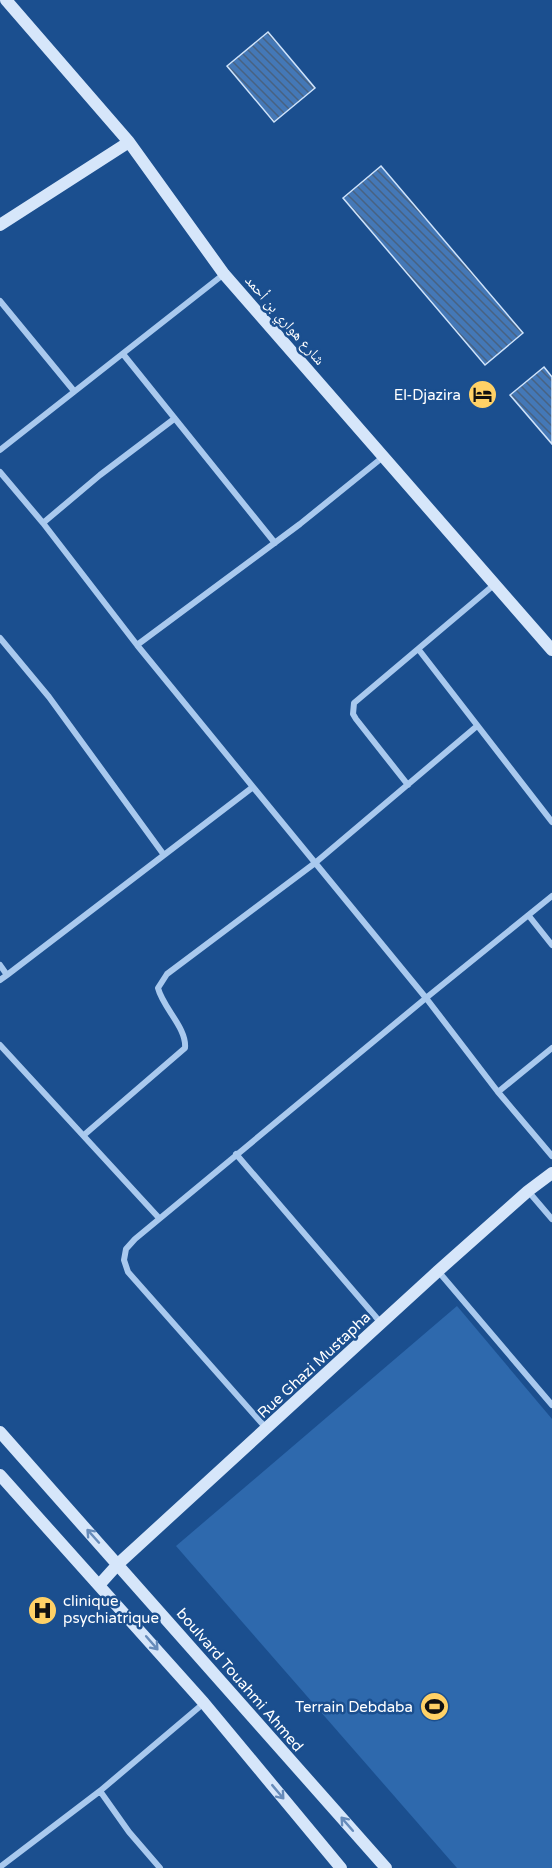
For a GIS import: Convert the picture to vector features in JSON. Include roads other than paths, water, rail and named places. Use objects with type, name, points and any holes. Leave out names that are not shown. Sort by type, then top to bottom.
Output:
[{"type":"main road","name":"شارع هواري بن أحمد","points":[[6,0],[129,142],[224,274],[552,650]]},
{"type":"main road","points":[[0,225],[129,142]]},
{"type":"main road","name":"Rue Ghazi Mustapha","points":[[100,1584],[118,1564],[438,1271],[528,1191],[552,1173]]},
{"type":"main road","name":"boulvard Touahmi Ahmed","points":[[0,1432],[386,1868]]},
{"type":"main road","points":[[0,1475],[100,1584],[204,1703],[341,1868]]},
{"type":"street","points":[[0,450],[224,274]]},
{"type":"street","points":[[0,301],[74,391]]},
{"type":"street","points":[[123,354],[274,543]]},
{"type":"street","points":[[43,523],[100,475],[174,419]]},
{"type":"street","points":[[136,645],[274,543],[382,457]]},
{"type":"street","points":[[0,472],[43,523],[136,645],[426,998],[498,1092],[552,1156]]},
{"type":"street","points":[[408,785],[356,719],[353,708],[359,698],[495,584]]},
{"type":"street","points":[[0,638],[49,697],[165,855]]},
{"type":"street","points":[[419,650],[552,822]]},
{"type":"street","points":[[84,1135],[185,1048],[184,1037],[160,999],[158,988],[167,974],[315,863],[477,726]]},
{"type":"street","points":[[0,980],[253,787]]},
{"type":"street","points":[[267,1429],[128,1272],[124,1260],[126,1250],[159,1218],[236,1154],[552,896]]},
{"type":"street","points":[[529,916],[552,945]]},
{"type":"street","points":[[0,965],[8,975]]},
{"type":"street","points":[[0,1045],[159,1218]]},
{"type":"street","points":[[498,1092],[552,1048]]},
{"type":"street","points":[[236,1154],[381,1323]]},
{"type":"street","points":[[528,1191],[552,1220]]},
{"type":"street","points":[[438,1271],[552,1405]]},
{"type":"street","points":[[0,1867],[100,1791],[204,1703]]},
{"type":"street","points":[[100,1791],[129,1832],[160,1868]]},
{"type":"place","name":"El-Djazira","points":[[482,395]]},
{"type":"place","name":"clinique psychiatrique","points":[[42,1610]]},
{"type":"place","name":"Terrain Debdaba","points":[[434,1707]]}]
